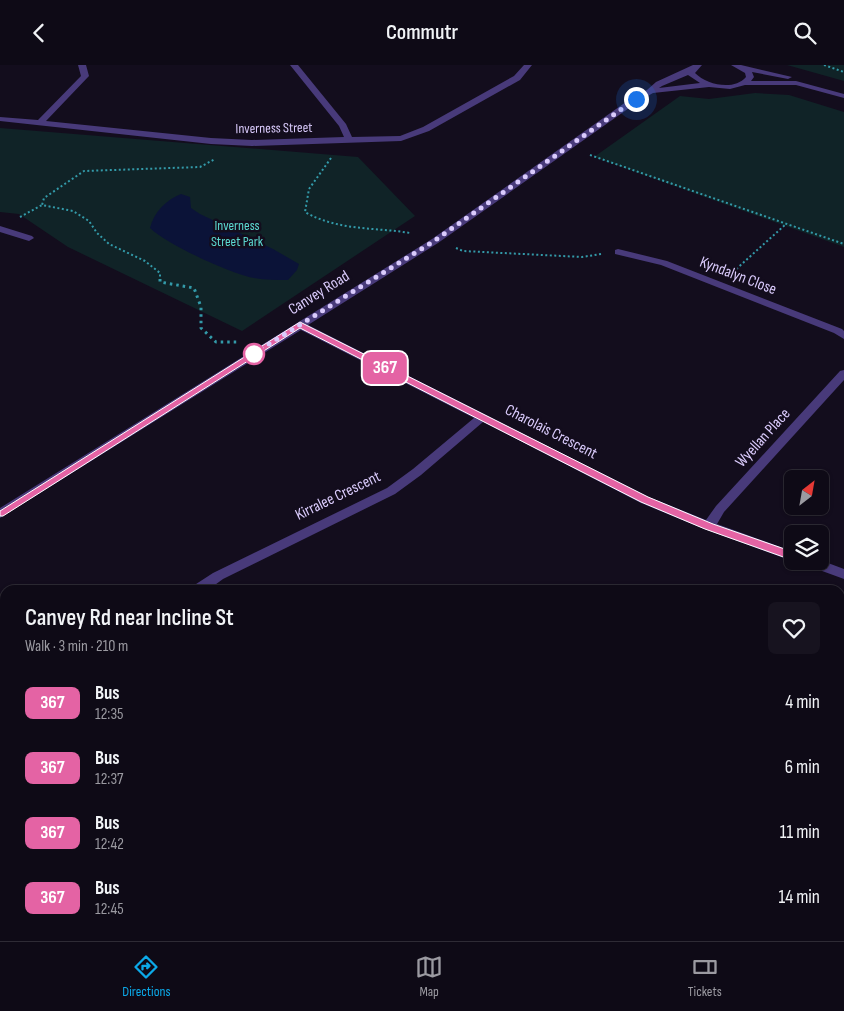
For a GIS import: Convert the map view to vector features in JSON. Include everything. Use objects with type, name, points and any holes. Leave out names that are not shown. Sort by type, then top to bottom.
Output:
[{"type":"street","points":[[40,123],[84,76],[82,65]]},
{"type":"street","points":[[294,65],[344,126],[349,140]]},
{"type":"street","name":"Inverness Street","points":[[0,119],[229,142],[401,138],[416,134],[517,78],[528,65]]},
{"type":"street","points":[[695,67],[692,74],[695,78],[712,85]]},
{"type":"street","name":"Canvey Road","points":[[0,514],[434,241],[659,84],[695,67]]},
{"type":"street","points":[[739,67],[750,77],[746,83]]},
{"type":"street","points":[[739,67],[787,76],[808,85],[844,96]]},
{"type":"street","points":[[650,92],[712,85],[729,87],[746,83],[782,82],[808,85]]},
{"type":"street","points":[[0,229],[29,238]]},
{"type":"street","name":"Kyndalyn Close","points":[[618,252],[664,263],[838,331],[844,336]]},
{"type":"street","name":"Charolais Crescent","points":[[300,325],[644,500],[709,527],[784,553]]},
{"type":"street","name":"Wyellan Place","points":[[709,527],[720,509],[844,373]]},
{"type":"street","name":"Kirralee Crescent","points":[[205,585],[218,576],[391,491],[417,472],[482,417]]},
{"type":"street","points":[[829,569],[844,574]]},
{"type":"path","points":[[824,65],[844,72]]},
{"type":"path","points":[[335,141],[331,158],[309,189],[305,212],[317,221],[335,226],[397,230],[410,233]]},
{"type":"path","points":[[229,142],[217,158],[200,167],[154,167],[84,171],[44,198],[42,205],[73,211],[89,221],[97,233],[109,244],[145,261],[160,273],[160,282],[194,288],[199,295],[202,319],[201,328],[216,342],[237,342]]},
{"type":"path","points":[[590,155],[844,244]]},
{"type":"path","points":[[719,284],[786,224]]},
{"type":"path","points":[[450,247],[463,251],[582,257],[618,252]]},
{"type":"green space","points":[[787,65],[844,65],[844,81]]},
{"type":"green space","points":[[755,93],[789,95],[844,112],[844,247],[594,157],[680,96],[709,99]]},
{"type":"green space","name":"Inverness Street Park","points":[[0,128],[358,157],[415,216],[242,331],[68,247],[19,214],[0,212]]},
{"type":"water","points":[[181,194],[190,197],[191,208],[200,214],[273,249],[299,264],[297,270],[288,280],[254,278],[199,257],[159,235],[150,228],[154,217],[166,203]]},
{"type":"bus line","name":"367","points":[[0,514],[300,325],[644,500],[709,527],[784,553]]},
{"type":"route","points":[[254,354],[250,356],[434,241],[636,99]]}]
